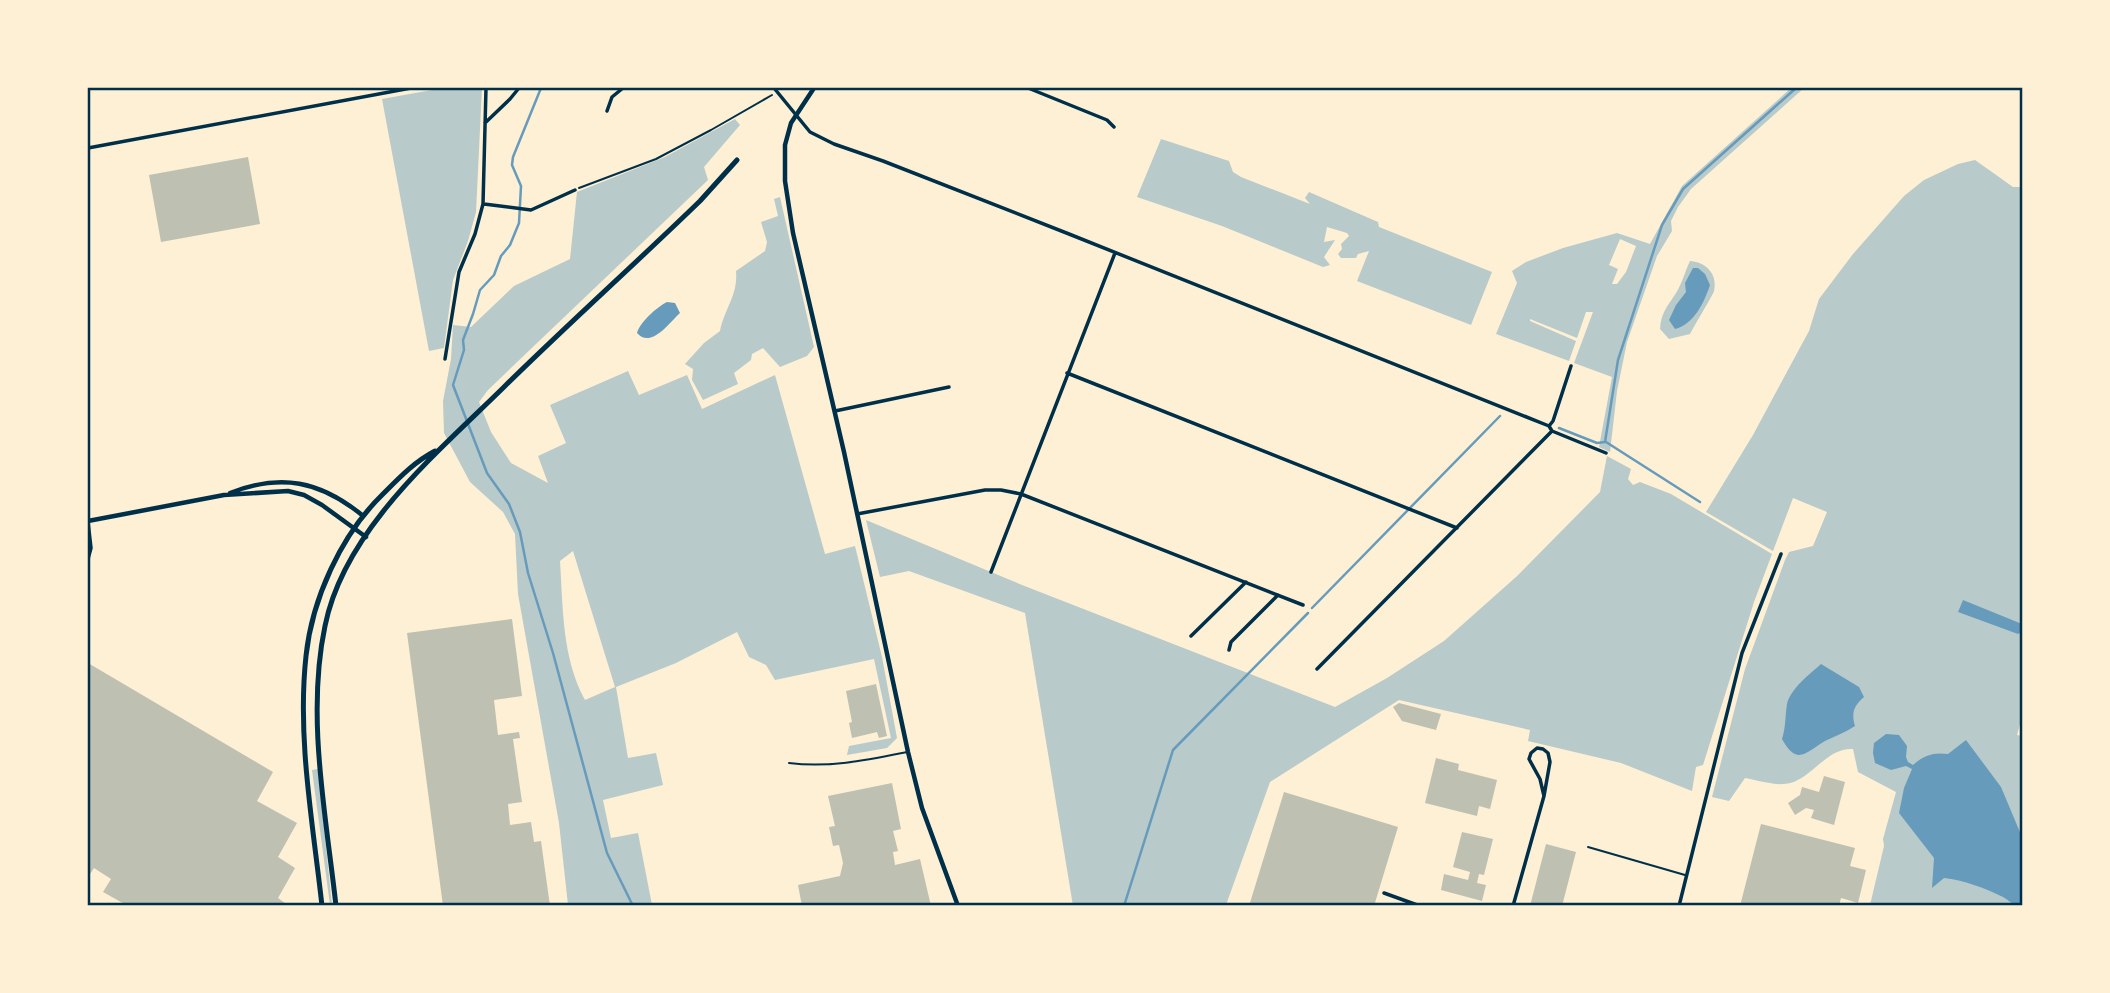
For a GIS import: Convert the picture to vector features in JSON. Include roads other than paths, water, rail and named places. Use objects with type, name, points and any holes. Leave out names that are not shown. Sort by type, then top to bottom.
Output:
[{"type":"main road","points":[[336,905],[316,723],[320,649],[325,622],[336,590],[374,526],[441,448],[691,210],[737,160]]},
{"type":"main road","points":[[322,905],[304,724],[306,655],[316,609],[329,577],[362,516],[417,461],[441,448]]},
{"type":"main road","points":[[362,516],[374,526]]},
{"type":"street","points":[[88,148],[411,88]]},
{"type":"street","points":[[444,359],[459,272],[475,234],[483,204],[486,88]]},
{"type":"street","points":[[485,123],[519,88]]},
{"type":"street","points":[[607,111],[612,97],[623,88]]},
{"type":"street","points":[[814,88],[796,115],[785,145],[785,181],[793,233],[835,411],[908,752],[922,808],[958,905]]},
{"type":"street","points":[[1028,88],[1107,120],[1114,127]]},
{"type":"street","points":[[775,90],[810,132],[834,144],[883,161],[1549,426],[1552,431],[1606,453]]},
{"type":"street","points":[[483,204],[521,210],[542,206],[575,190]]},
{"type":"street","points":[[990,572],[1115,253]]},
{"type":"street","points":[[1549,426],[1571,366]]},
{"type":"street","points":[[1067,373],[1457,528]]},
{"type":"street","points":[[835,411],[949,387]]},
{"type":"street","points":[[1317,669],[1552,431]]},
{"type":"street","points":[[224,495],[249,486],[290,481],[318,490],[351,506],[362,516]]},
{"type":"street","points":[[857,514],[985,490],[1021,494],[1303,605]]},
{"type":"street","points":[[88,559],[92,548],[88,522],[224,495],[288,491],[322,505],[366,537]]},
{"type":"street","points":[[1679,905],[1742,653],[1781,554]]},
{"type":"street","points":[[1191,636],[1246,582]]},
{"type":"street","points":[[1229,650],[1231,642],[1279,595]]},
{"type":"street","points":[[1513,905],[1544,796],[1550,762],[1548,753],[1537,748],[1529,759],[1540,779],[1544,796]]},
{"type":"street","points":[[1384,893],[1420,905]]},
{"type":"lane","points":[[789,763],[843,764],[908,752]]},
{"type":"lane","points":[[1588,847],[1686,875]]},
{"type":"water","points":[[1693,268],[1698,268],[1705,274],[1710,285],[1693,318],[1675,329],[1669,320],[1686,292],[1685,283]]},
{"type":"water","points":[[667,302],[675,303],[680,313],[654,336],[642,337],[637,333],[649,315]]},
{"type":"water","points":[[1963,600],[2022,624],[2022,632],[2018,634],[1958,612]]},
{"type":"water","points":[[1821,664],[1859,687],[1864,697],[1854,710],[1855,726],[1807,753],[1797,755],[1782,739],[1787,704],[1797,687]]},
{"type":"water","points":[[1886,734],[1899,735],[1907,746],[1908,762],[1913,765],[1929,755],[1948,754],[1966,740],[2001,787],[2022,837],[2022,905],[1951,879],[1944,878],[1932,888],[1934,858],[1899,813],[1904,788],[1912,769],[1906,766],[1891,770],[1875,763],[1874,743]]},
{"type":"waterway","points":[[541,88],[513,157],[512,165],[521,186],[519,223],[494,275],[480,290],[463,340],[464,350],[453,385],[487,473],[509,504],[520,532],[528,573],[553,653],[607,853],[633,906]]},
{"type":"waterway","points":[[1559,428],[1597,443],[1605,442],[1618,360],[1662,225],[1683,189],[1796,88]]},
{"type":"waterway","points":[[1312,608],[1500,416]]},
{"type":"waterway","points":[[1606,442],[1700,502]]},
{"type":"waterway","points":[[1124,906],[1173,750],[1308,613]]}]
